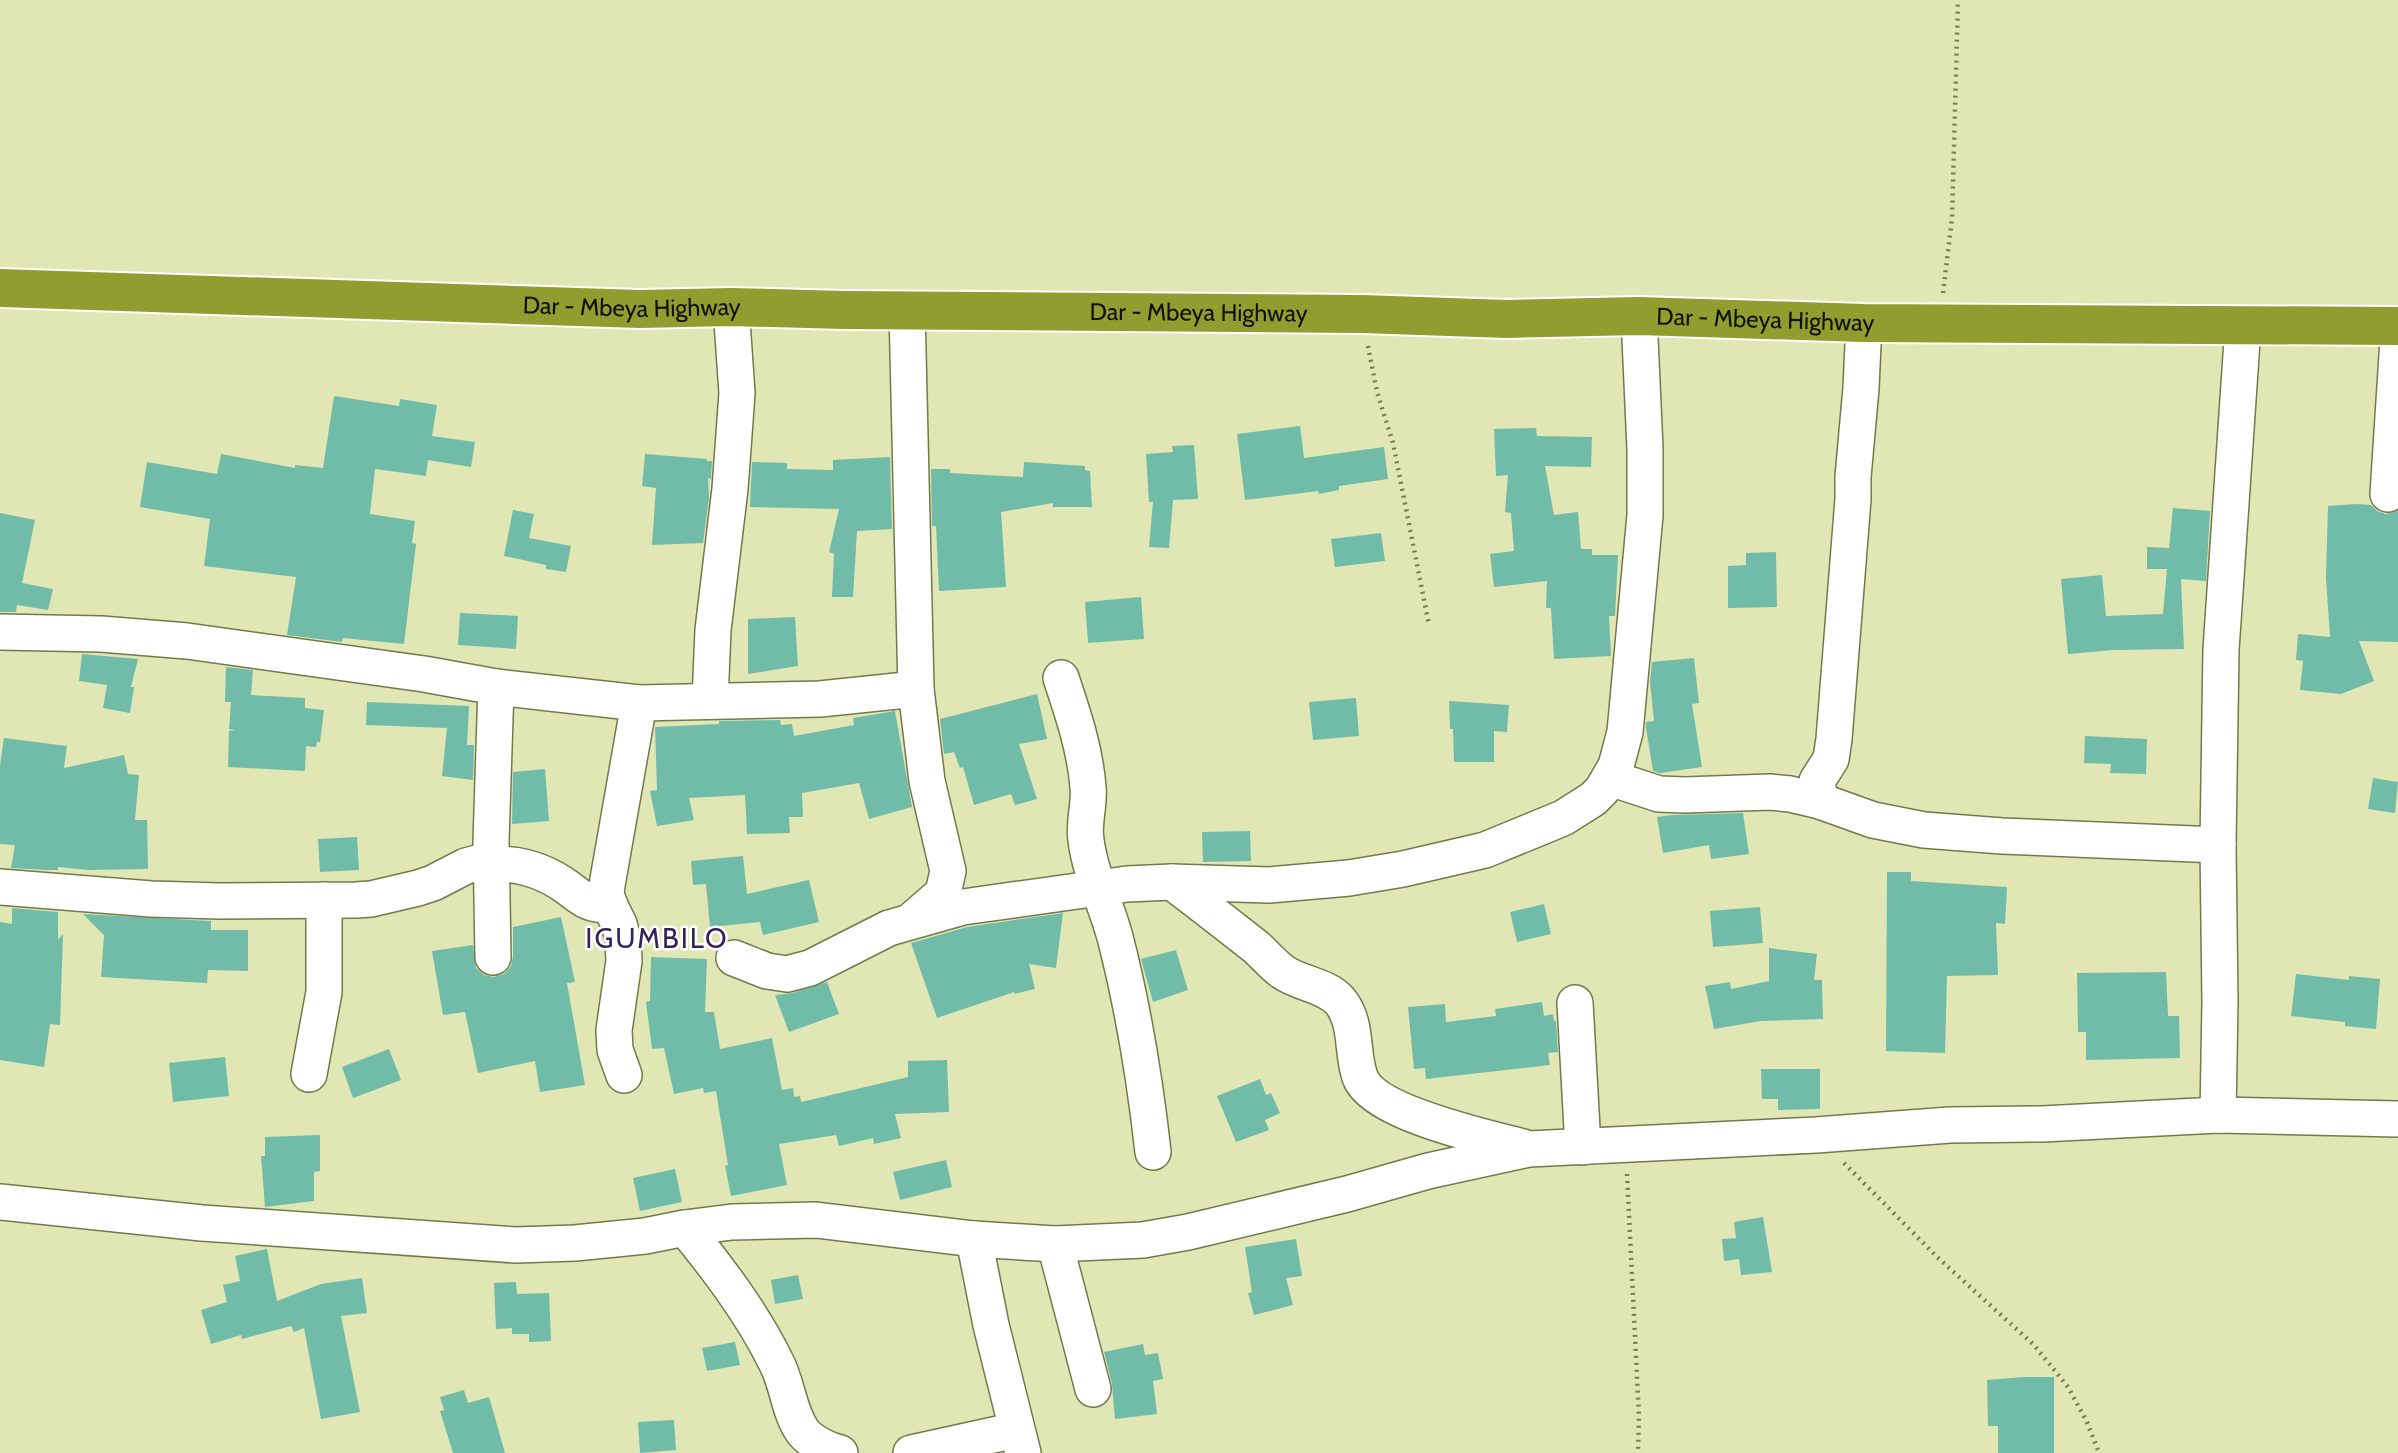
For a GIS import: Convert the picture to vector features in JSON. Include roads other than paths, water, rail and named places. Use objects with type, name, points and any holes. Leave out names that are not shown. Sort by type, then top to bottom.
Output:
[{"type":"highway","name":"Dar - Mbeya Highway","points":[[0,288],[640,310],[731,307],[1362,314],[1507,319],[1639,316],[1940,324],[2398,326]]},
{"type":"street","points":[[710,701],[713,630],[730,489],[737,393],[731,307]]},
{"type":"street","points":[[907,310],[916,689],[927,781],[948,871],[943,893],[910,922]]},
{"type":"street","points":[[734,958],[767,971],[787,974],[810,968],[868,937],[963,907],[1127,884],[1303,883],[1403,869],[1485,849],[1563,818],[1582,807],[1593,799],[1610,778],[1620,756],[1625,732],[1645,515],[1639,316]]},
{"type":"street","points":[[1820,801],[1817,781],[1831,759],[1834,739],[1864,323]]},
{"type":"street","points":[[2218,1115],[2221,650],[2243,326]]},
{"type":"street","points":[[2388,494],[2398,340]]},
{"type":"street","points":[[0,632],[114,635],[187,641],[424,674],[496,687],[639,703],[820,699],[916,689]]},
{"type":"street","points":[[1061,678],[1080,739],[1088,786],[1089,806],[1085,838],[1098,890],[1107,909],[1115,939],[1138,1046],[1153,1152]]},
{"type":"street","points":[[494,957],[492,862],[496,687]]},
{"type":"street","points":[[624,1075],[615,1050],[614,1030],[624,961],[623,939],[606,891],[607,873],[639,703]]},
{"type":"street","points":[[1610,778],[1659,794],[1770,792],[1820,801],[1873,820],[1924,830],[2218,845]]},
{"type":"street","points":[[0,887],[151,899],[371,899],[433,883],[466,866],[492,862],[538,872],[564,885],[590,904],[610,905]]},
{"type":"street","points":[[1172,882],[1256,947],[1282,971],[1295,980],[1331,993],[1339,1000],[1346,1010],[1353,1032],[1360,1077],[1370,1090],[1438,1125],[1530,1149]]},
{"type":"street","points":[[309,1074],[324,992],[324,900]]},
{"type":"street","points":[[1575,1003],[1583,1147]]},
{"type":"street","points":[[0,1202],[202,1223],[516,1245],[589,1242],[732,1222],[816,1220],[974,1239],[1055,1244],[1143,1240],[1188,1232],[1348,1194],[1428,1171],[1530,1149],[1816,1135],[1950,1125],[2042,1124],[2218,1115],[2398,1119]]},
{"type":"street","points":[[685,1228],[719,1270],[764,1337],[780,1370],[794,1417],[805,1435],[830,1451],[840,1453]]},
{"type":"street","points":[[911,1453],[1020,1442],[991,1325],[974,1239]]},
{"type":"street","points":[[1055,1244],[1093,1389]]},
{"type":"district","name":"IGUMBILO","points":[[657,938]]}]
